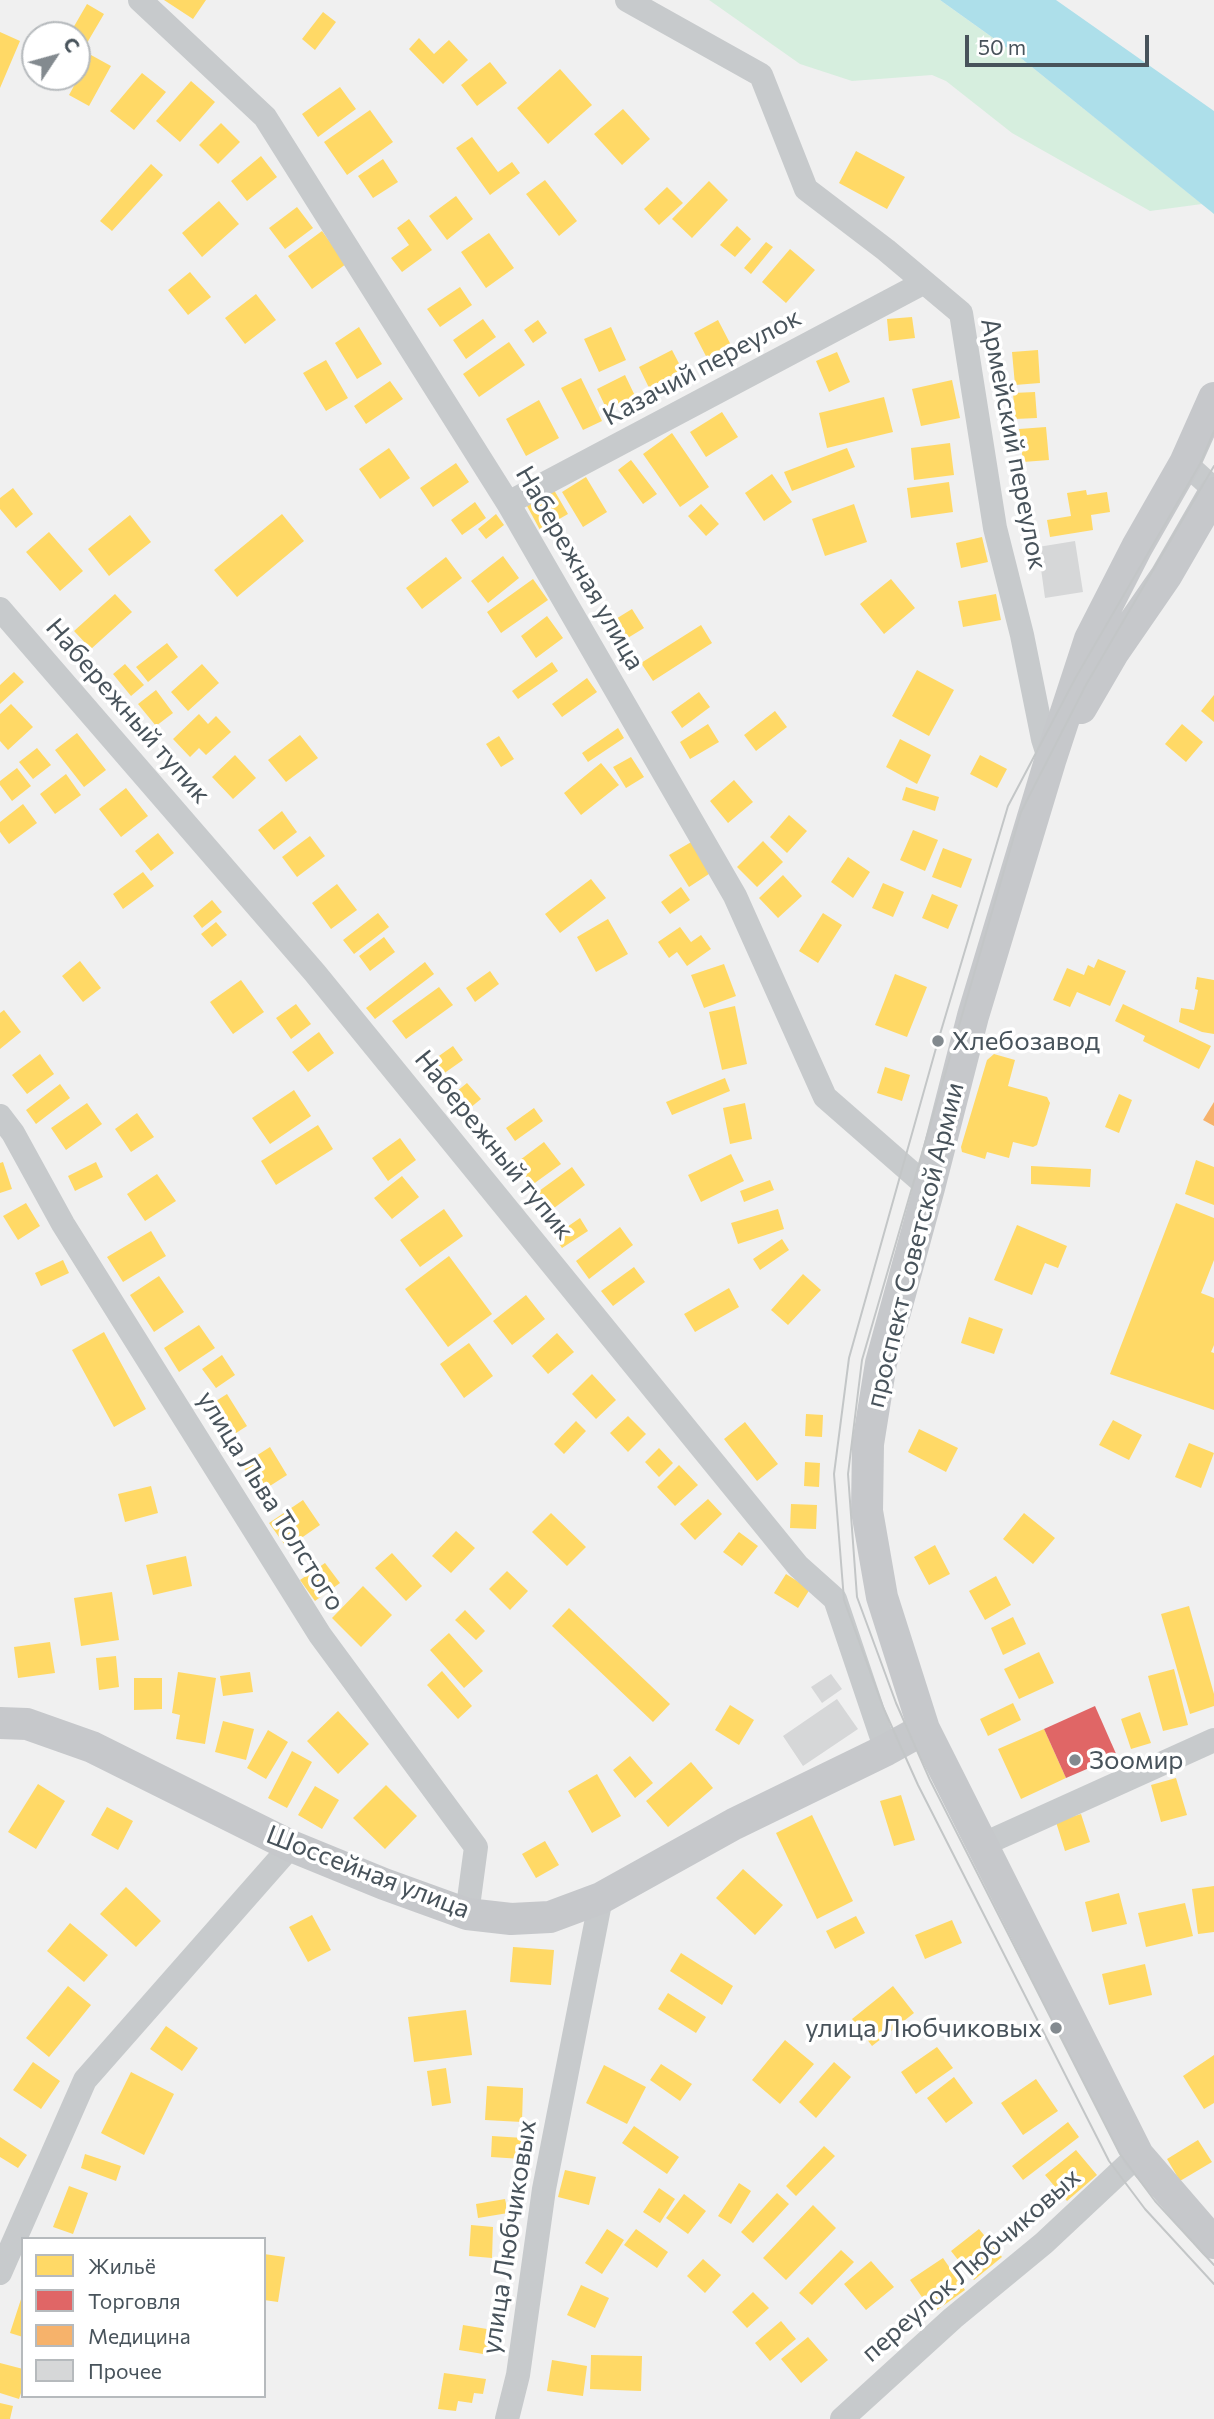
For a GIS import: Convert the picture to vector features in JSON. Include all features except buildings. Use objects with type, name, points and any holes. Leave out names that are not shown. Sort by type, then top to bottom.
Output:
[{"type":"main road","name":"проспект Советской Армии","points":[[1212,403],[1185,463],[1137,547],[1090,639],[1050,761],[973,1016],[881,1363],[868,1444],[867,1511],[882,1597],[924,1729],[1138,2155],[1214,2242]]},
{"type":"main road","name":"проспект Советской Армии","points":[[1050,761],[1113,653],[1166,576],[1214,491]]},
{"type":"main road","name":"Шоссейная улица","points":[[0,1723],[27,1724],[92,1747],[291,1846],[384,1884],[467,1913],[511,1919],[550,1917],[601,1898],[734,1824],[924,1729]]},
{"type":"street","name":"Набережная улица","points":[[140,0],[265,117],[508,503],[735,896],[825,1097],[929,1188]]},
{"type":"street","name":"Армейский переулок","points":[[627,0],[761,75],[806,189],[886,250],[961,313],[995,527],[1050,761]]},
{"type":"street","name":"Казачий переулок","points":[[508,503],[923,282]]},
{"type":"street","points":[[1185,463],[1214,491]]},
{"type":"street","name":"Набережный тупик","points":[[0,609],[315,973],[798,1566],[835,1599],[886,1750]]},
{"type":"street","name":"улица Льва Толстого","points":[[4,1127],[320,1635],[476,1847],[467,1913]]},
{"type":"street","points":[[984,1844],[1214,1740]]},
{"type":"street","points":[[0,2273],[85,2080],[291,1846]]},
{"type":"street","name":"улица Любчиковых","points":[[507,2419],[518,2375],[544,2189],[601,1898]]},
{"type":"street","name":"переулок Любчиковых","points":[[842,2419],[953,2318],[1044,2243],[1138,2155]]},
{"type":"green space","points":[[709,0],[940,0],[1017,55],[1202,204],[1150,211],[1012,133],[946,81],[932,75],[852,81],[800,64]]},
{"type":"water","points":[[940,0],[1056,0],[1214,111],[1214,214],[1017,55]]},
{"type":"tram line","points":[[1214,431],[1200,464],[1076,677],[1008,806],[938,1041],[849,1358],[834,1474],[844,1600],[883,1707],[918,1785],[1109,2161],[1145,2209],[1214,2284]]},
{"type":"tram line","points":[[1214,466],[1087,683],[1021,812],[862,1360],[848,1474],[857,1597],[896,1703],[930,1780],[1120,2154],[1155,2201],[1214,2265]]},
{"type":"place","name":"Хлебозавод","points":[[938,1041]]},
{"type":"place","name":"Зоомир","points":[[1075,1760]]},
{"type":"place","name":"улица Любчиковых","points":[[1056,2028]]}]
